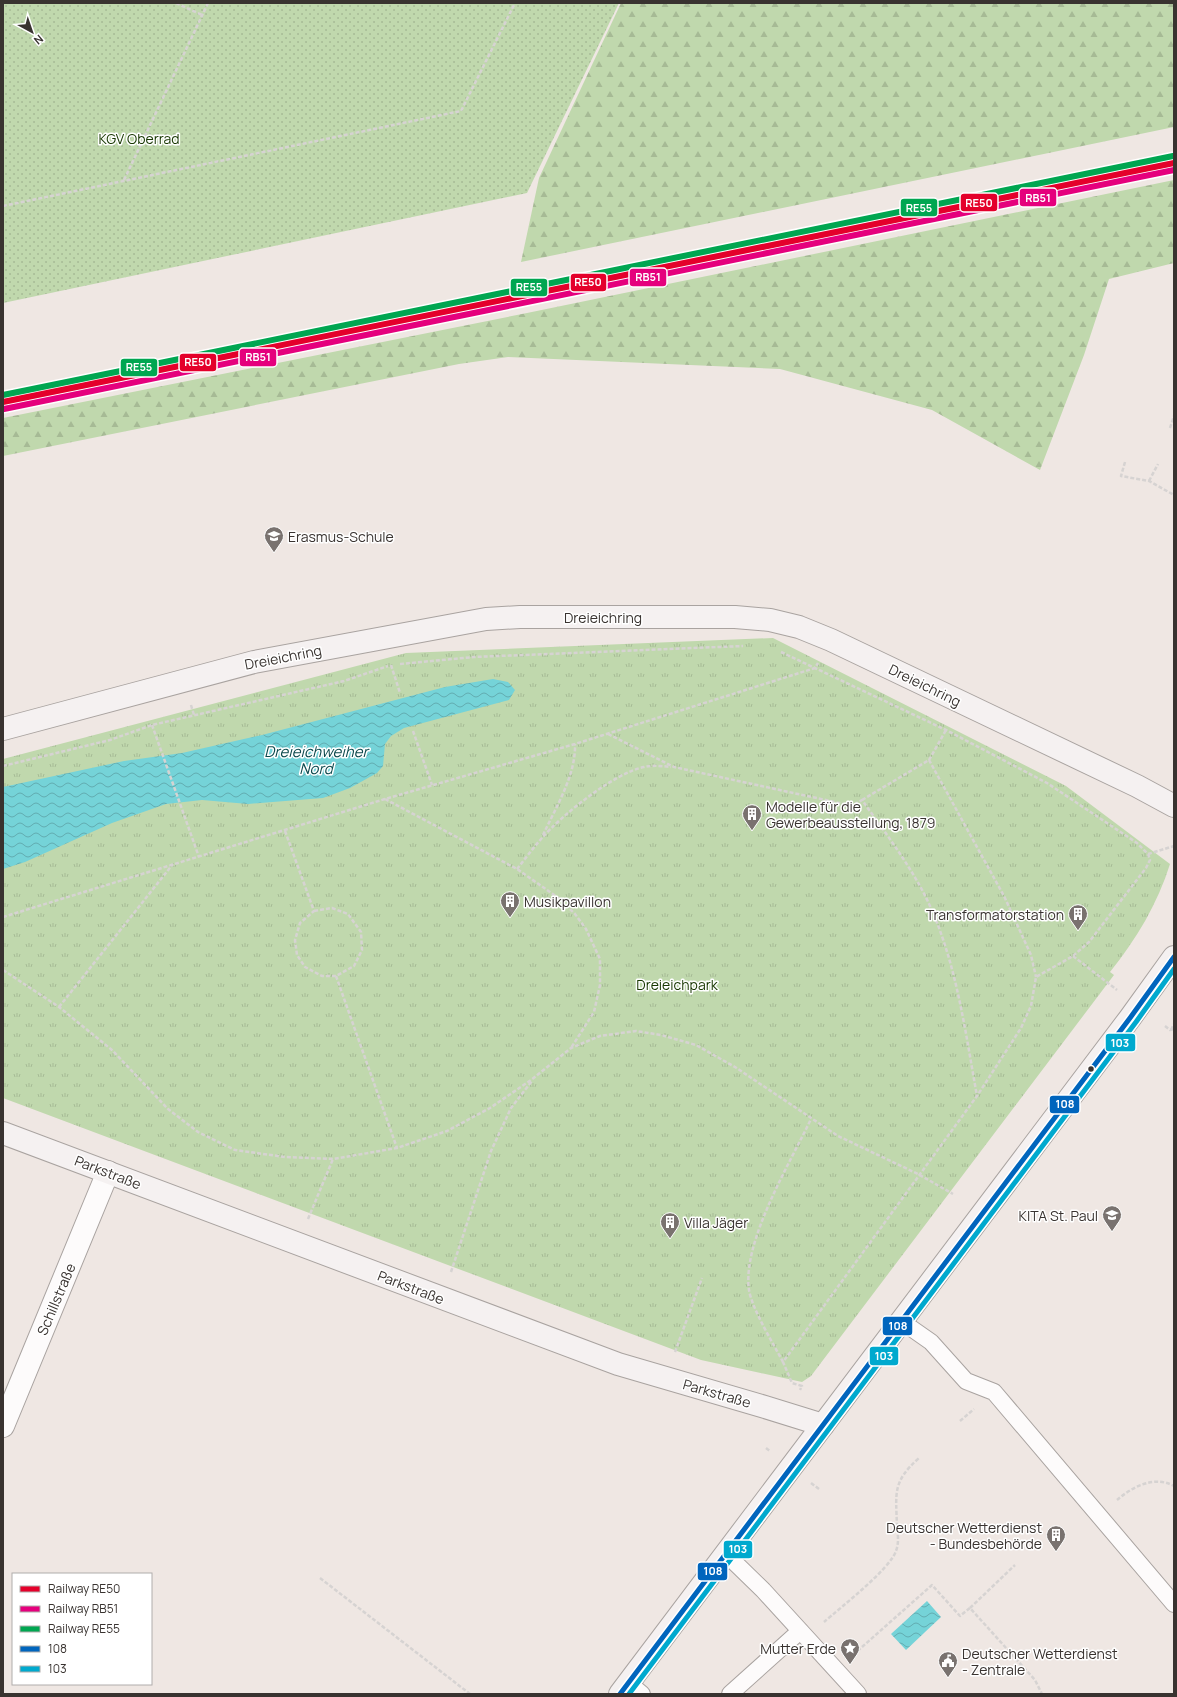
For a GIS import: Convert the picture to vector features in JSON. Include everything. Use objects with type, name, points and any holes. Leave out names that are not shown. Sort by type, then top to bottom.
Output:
[{"type":"street","name":"Dreieichring","points":[[3,729],[254,662],[486,619],[520,617],[735,617],[770,620],[799,627],[831,640],[1136,786],[1174,806]]},
{"type":"street","points":[[630,1690],[726,1554],[1173,962]]},
{"type":"street","name":"Parkstraße","points":[[3,1133],[618,1364],[823,1425]]},
{"type":"street","name":"Schillstraße","points":[[3,1426],[108,1172]]},
{"type":"lane","points":[[901,1321],[931,1342],[966,1380],[994,1392],[1174,1604]]},
{"type":"lane","points":[[726,1554],[858,1694]]},
{"type":"lane","points":[[730,1694],[803,1634]]},
{"type":"path","points":[[176,3],[202,15]]},
{"type":"path","points":[[124,180],[208,3]]},
{"type":"path","points":[[3,206],[461,111],[515,3]]},
{"type":"path","points":[[1170,428],[1174,416]]},
{"type":"path","points":[[1125,462],[1121,476],[1149,481],[1174,495]]},
{"type":"path","points":[[1149,481],[1158,464]]},
{"type":"path","points":[[3,766],[110,740],[152,725],[344,681],[391,665],[474,657],[747,646]]},
{"type":"path","points":[[777,650],[946,730],[1047,783],[1137,843],[1148,854],[1150,860],[1146,868],[1089,942],[1073,956],[1036,977]]},
{"type":"path","points":[[391,665],[400,693]]},
{"type":"path","points":[[3,917],[385,799],[608,734],[815,668]]},
{"type":"path","points":[[152,725],[199,856]]},
{"type":"path","points":[[517,869],[542,837],[568,814],[623,774],[644,767],[655,765],[674,767],[844,804],[855,804],[929,760],[946,730]]},
{"type":"path","points":[[413,731],[432,785]]},
{"type":"path","points":[[608,734],[674,767]]},
{"type":"path","points":[[542,837],[563,793],[573,765],[576,756],[575,744]]},
{"type":"path","points":[[783,1362],[918,1174],[977,1096],[1021,1028],[1031,1006],[1036,977],[1031,955],[1004,896],[929,760]]},
{"type":"path","points":[[385,799],[517,869],[560,899],[575,914],[586,929],[600,959],[600,984],[594,1012],[572,1048],[534,1079],[511,1108],[491,1151],[451,1272]]},
{"type":"path","points":[[862,800],[900,854],[920,886],[938,924],[953,971],[966,1031],[977,1096]]},
{"type":"path","points":[[285,830],[314,911]]},
{"type":"path","points":[[1148,854],[1174,846]]},
{"type":"path","points":[[59,1007],[174,864]]},
{"type":"path","points":[[332,908],[348,914],[361,932],[362,950],[354,966],[336,976],[322,976],[305,968],[297,955],[294,940],[300,924],[314,911],[332,908]]},
{"type":"path","points":[[1073,956],[1117,990]]},
{"type":"path","points":[[3,970],[59,1007],[112,1050],[168,1109],[198,1132],[235,1150],[285,1157],[333,1159],[396,1148],[447,1130],[490,1108],[532,1080],[572,1048],[600,1036],[636,1031],[661,1035],[696,1045],[735,1067],[838,1136],[918,1174],[953,1194]]},
{"type":"path","points":[[336,976],[396,1148]]},
{"type":"path","points":[[1170,1030],[1174,1024]]},
{"type":"path","points":[[1165,1026],[1170,1030]]},
{"type":"path","points":[[1170,1030],[1174,1029]]},
{"type":"path","points":[[802,1386],[792,1383],[752,1301],[749,1290],[750,1262],[753,1246],[771,1201],[811,1119]]},
{"type":"path","points":[[308,1219],[333,1159]]},
{"type":"path","points":[[674,1355],[702,1278]]},
{"type":"path","points":[[803,1634],[882,1571],[893,1557],[898,1540],[897,1486],[906,1469],[919,1458]]},
{"type":"path","points":[[1099,1516],[1128,1491],[1137,1486],[1154,1482],[1174,1486]]},
{"type":"path","points":[[836,1670],[932,1585],[960,1616],[1015,1565]]},
{"type":"path","points":[[320,1578],[470,1694]]},
{"type":"path","points":[[970,1608],[1035,1680],[1042,1694]]},
{"type":"green space","name":"KGV Oberrad","points":[[3,3],[619,3],[527,193],[3,303]]},
{"type":"green space","points":[[621,3],[1174,3],[1174,127],[521,262],[539,178]]},
{"type":"green space","points":[[1174,180],[1174,263],[1109,279],[1084,355],[1040,470],[932,410],[780,369],[508,357],[459,364],[3,456],[3,418],[527,313]]},
{"type":"green space","name":"Dreieichpark","points":[[773,638],[1066,786],[1170,864],[1153,907],[1129,947],[1110,972],[1114,975],[811,1376],[802,1382],[701,1360],[3,1098],[3,759],[406,653]]},
{"type":"water","name":"Dreieichweiher Nord","points":[[493,679],[508,682],[515,690],[509,700],[404,728],[391,736],[385,744],[383,766],[377,773],[350,788],[323,798],[248,804],[202,800],[166,804],[112,823],[25,862],[3,869],[3,787],[124,761],[182,753],[262,735],[445,687]]},
{"type":"water","points":[[927,1601],[941,1617],[906,1650],[891,1634]]},
{"type":"rail line","name":"RE55","points":[[3,395],[1173,156]]},
{"type":"rail line","name":"RE50","points":[[3,402],[1174,163]]},
{"type":"rail line","name":"RB51","points":[[4,409],[1174,170]]},
{"type":"transit line","name":"108","points":[[620,1694],[1130,1018],[1174,957]]},
{"type":"transit line","name":"103","points":[[629,1694],[1136,1022],[1174,969]]},
{"type":"place","name":"Erasmus-Schule","points":[[274,553]]},
{"type":"place","name":"Modelle für die Gewerbeausstellung, 1879","points":[[752,831]]},
{"type":"place","name":"Musikpavillon","points":[[510,918]]},
{"type":"place","name":"Transformatorstation","points":[[1078,931]]},
{"type":"place","name":"KITA St. Paul","points":[[1112,1232]]},
{"type":"place","name":"Villa Jäger","points":[[670,1239]]},
{"type":"place","name":"Deutscher Wetterdienst - Bundesbehörde","points":[[1056,1552]]},
{"type":"place","name":"Mutter Erde","points":[[850,1665]]},
{"type":"place","name":"Deutscher Wetterdienst - Zentrale","points":[[948,1678]]}]
